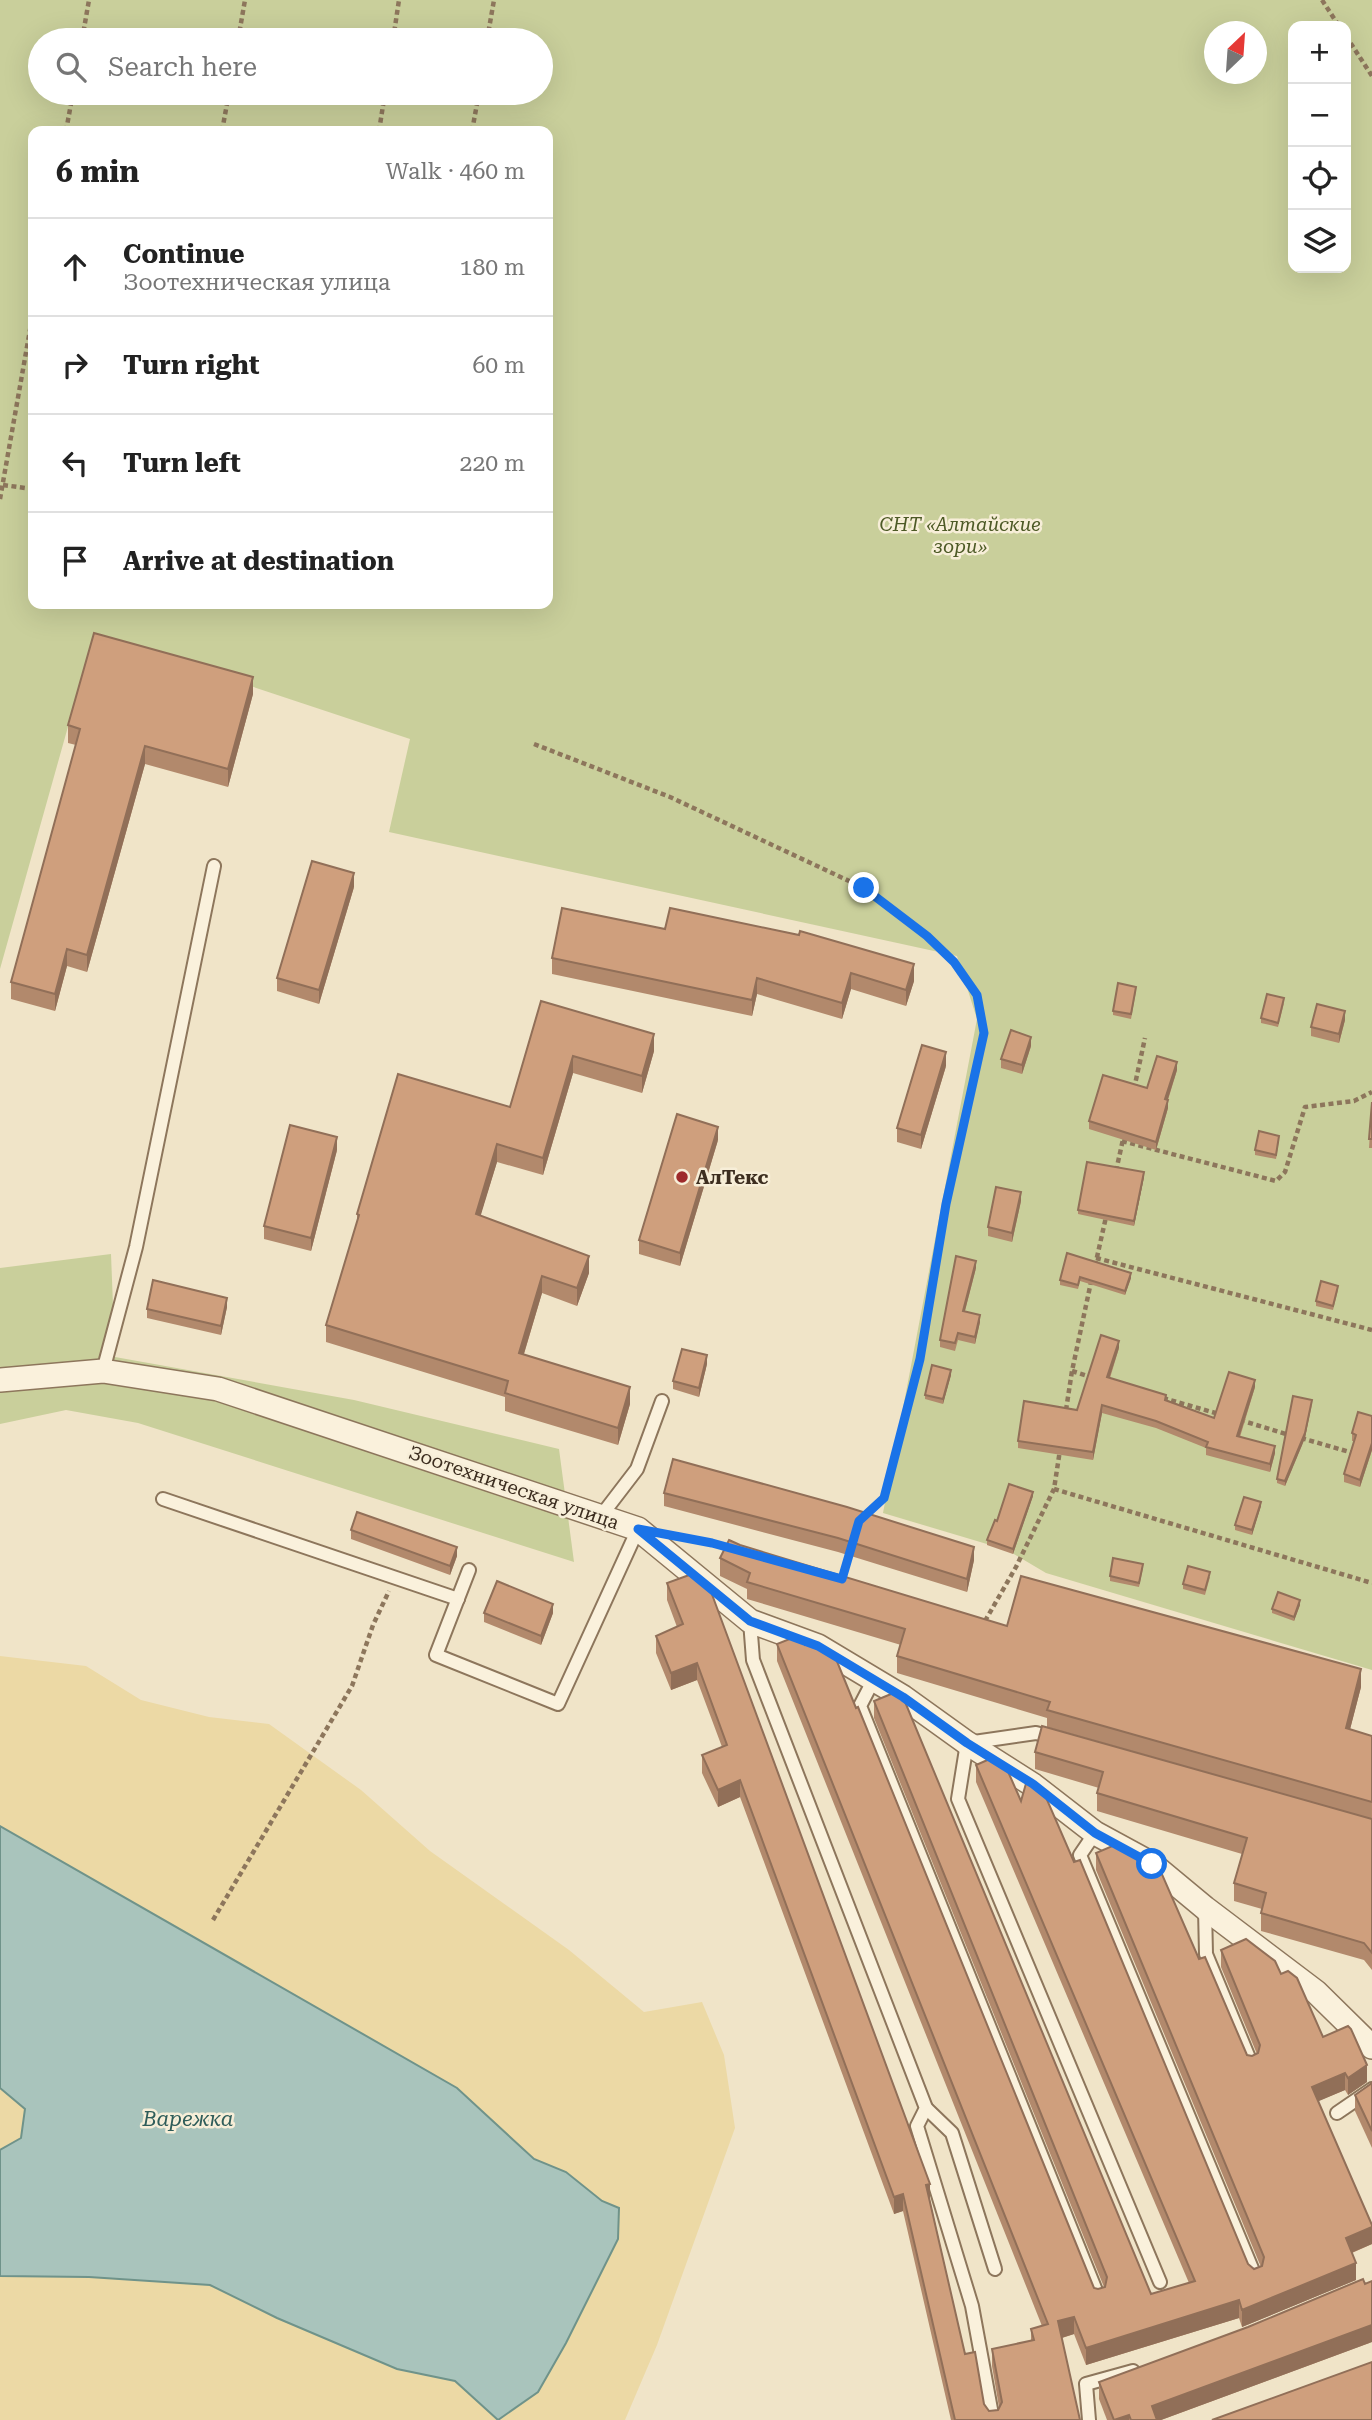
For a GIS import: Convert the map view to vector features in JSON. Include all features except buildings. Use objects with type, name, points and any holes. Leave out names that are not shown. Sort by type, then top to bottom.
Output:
[{"type":"street","name":"Зоотехническая улица","points":[[0,1380],[103,1371],[218,1389],[638,1529],[750,1621],[818,1646],[874,1679],[967,1743],[1033,1784],[1095,1833],[1152,1864],[1316,1992],[1372,2047]]},
{"type":"lane","points":[[103,1371],[136,1247],[214,866]]},
{"type":"lane","points":[[601,1516],[637,1469],[662,1401]]},
{"type":"lane","points":[[163,1499],[458,1600]]},
{"type":"lane","points":[[469,1570],[436,1655],[558,1704],[638,1529]]},
{"type":"lane","points":[[750,1621],[753,1660],[926,2108],[952,2133],[995,2269]]},
{"type":"lane","points":[[874,1679],[860,1706],[1099,2298]]},
{"type":"lane","points":[[1062,1740],[1036,1732],[967,1743],[958,1799],[1160,2282]]},
{"type":"lane","points":[[1095,1833],[1080,1855],[1256,2278]]},
{"type":"lane","points":[[1205,1908],[1206,1954],[1252,2065]]},
{"type":"lane","points":[[1337,2113],[1372,2089]]},
{"type":"lane","points":[[926,2108],[917,2126],[972,2306],[993,2420]]},
{"type":"lane","points":[[1089,2420],[1086,2384],[1149,2367]]},
{"type":"path","points":[[84,28],[89,0]]},
{"type":"path","points":[[240,28],[245,0]]},
{"type":"path","points":[[395,28],[399,0]]},
{"type":"path","points":[[489,28],[494,0]]},
{"type":"path","points":[[1322,0],[1336,21]]},
{"type":"path","points":[[1351,44],[1372,76]]},
{"type":"path","points":[[67,126],[71,105]]},
{"type":"path","points":[[223,126],[227,105]]},
{"type":"path","points":[[380,126],[383,105]]},
{"type":"path","points":[[473,126],[477,105]]},
{"type":"path","points":[[0,499],[28,340]]},
{"type":"path","points":[[1,485],[28,488]]},
{"type":"path","points":[[534,744],[670,797],[864,888],[927,936],[954,962],[977,995],[984,1033],[946,1204],[920,1359],[884,1498],[859,1521]]},
{"type":"path","points":[[1131,1102],[1145,1038]]},
{"type":"path","points":[[1122,1140],[1276,1181],[1285,1172],[1305,1107],[1354,1101],[1372,1091]]},
{"type":"path","points":[[1114,1180],[1125,1128]]},
{"type":"path","points":[[1064,1423],[1072,1371],[1108,1206]]},
{"type":"path","points":[[1096,1258],[1372,1330]]},
{"type":"path","points":[[1072,1371],[1098,1378]]},
{"type":"path","points":[[1150,1394],[1359,1455]]},
{"type":"path","points":[[972,1617],[985,1621],[1016,1567],[1054,1489],[1060,1450]]},
{"type":"path","points":[[1054,1489],[1372,1583]]},
{"type":"path","points":[[675,1536],[738,1550]]},
{"type":"path","points":[[829,1575],[842,1579],[852,1544]]},
{"type":"path","points":[[213,1920],[352,1686],[373,1625],[395,1578]]},
{"type":"green space","name":"СНТ «Алтайские зори»","points":[[0,0],[1372,0],[1372,1670],[1046,1573],[1007,1550],[883,1513],[977,1019],[957,956],[389,832],[410,739],[94,634],[0,969]]},
{"type":"green space","points":[[111,1254],[115,1357],[354,1400],[559,1449],[574,1562],[138,1423],[66,1410],[0,1424],[0,1268]]},
{"type":"sand","points":[[0,1656],[86,1666],[141,1700],[209,1717],[269,1724],[361,1790],[430,1851],[569,1950],[644,2012],[702,2002],[724,2055],[735,2128],[657,2345],[625,2420],[499,2420],[538,2392],[619,2208],[602,2201],[565,2172],[534,2159],[457,2088],[0,1826]]},
{"type":"sand","points":[[0,2088],[25,2109],[21,2138],[0,2150]]},
{"type":"sand","points":[[0,2276],[89,2277],[210,2285],[277,2318],[397,2369],[455,2381],[498,2420],[0,2420]]},
{"type":"water","name":"Варежка","points":[[0,1826],[457,2088],[534,2159],[566,2172],[602,2201],[619,2208],[618,2239],[566,2343],[538,2392],[498,2420],[455,2381],[397,2369],[277,2318],[210,2285],[89,2277],[0,2276],[0,2150],[21,2138],[25,2109],[0,2088]]},
{"type":"place","name":"АлТекс","points":[[682,1177]]},
{"type":"route","points":[[864,888],[927,936],[954,962],[977,995],[984,1033],[946,1204],[920,1359],[884,1498],[859,1521],[842,1579],[712,1543],[638,1529],[750,1621],[818,1646],[903,1697],[967,1743],[1033,1784],[1095,1833],[1152,1864]]}]
